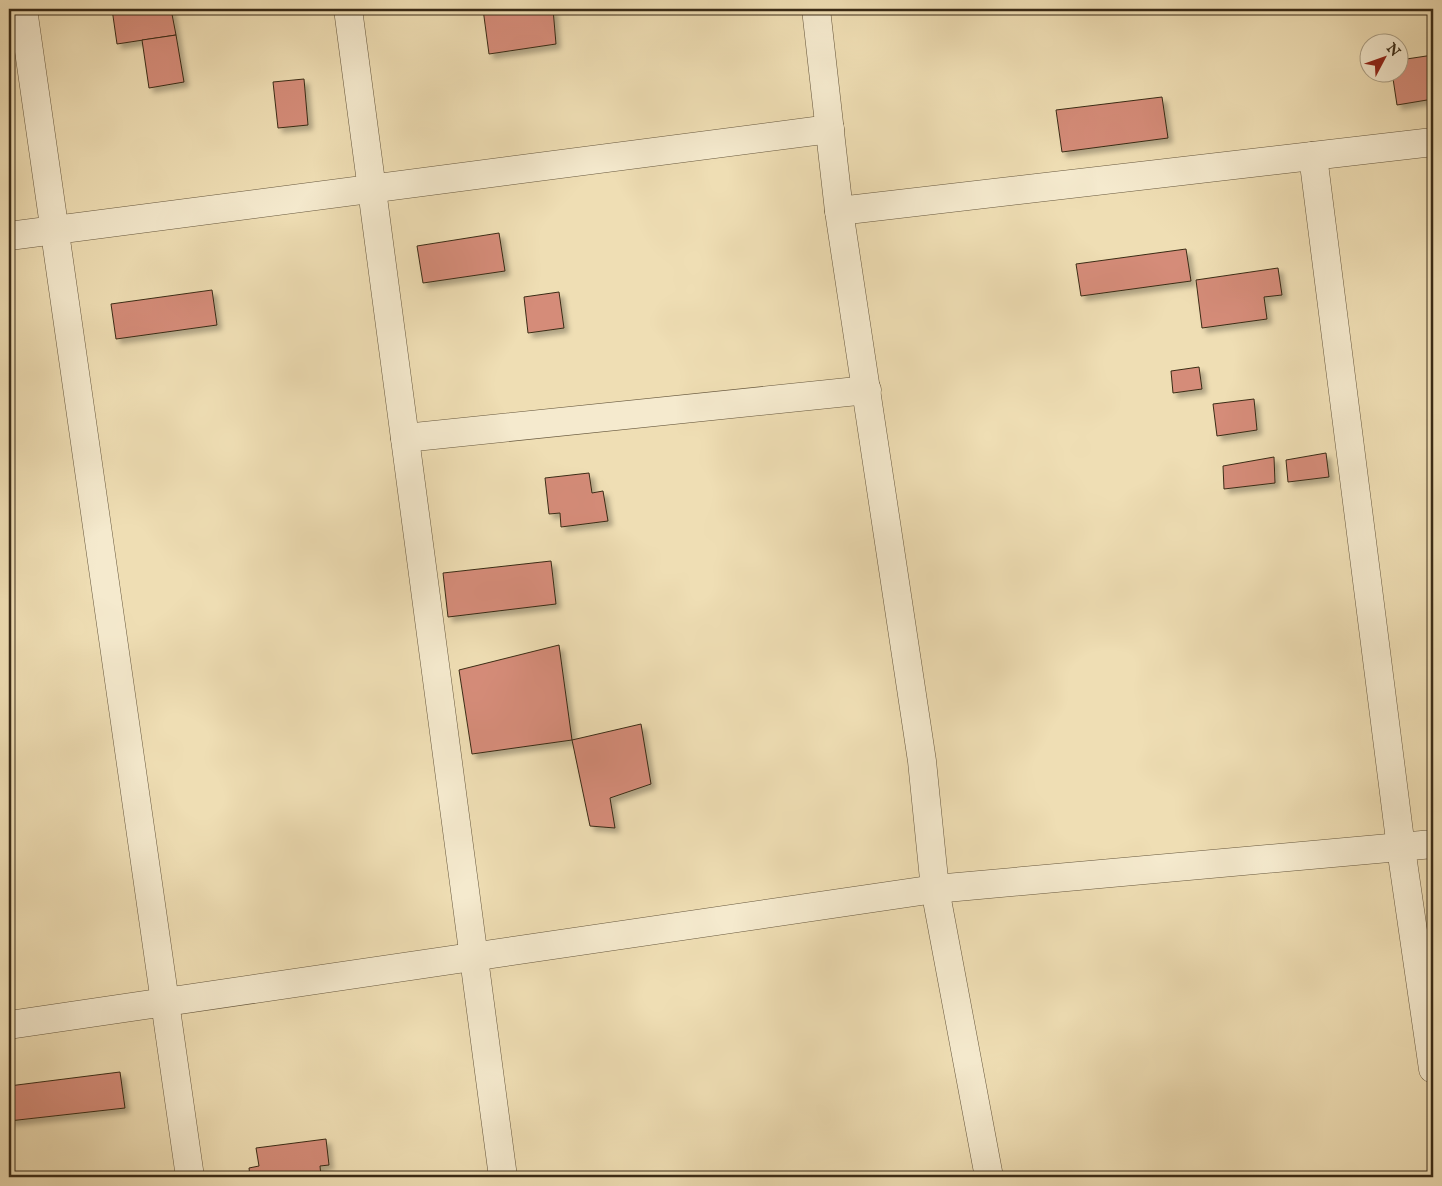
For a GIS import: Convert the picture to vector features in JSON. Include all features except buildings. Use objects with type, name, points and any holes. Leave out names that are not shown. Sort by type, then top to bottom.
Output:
[{"type":"street","points":[[23,9],[190,1177]]},
{"type":"street","points":[[348,9],[503,1177]]},
{"type":"street","points":[[816,9],[839,211],[922,761],[936,889],[989,1177]]},
{"type":"street","points":[[9,236],[372,187],[830,129]]},
{"type":"street","points":[[839,211],[1433,142]]},
{"type":"street","points":[[1312,156],[1401,848],[1433,1069]]},
{"type":"street","points":[[405,438],[866,390]]},
{"type":"street","points":[[9,1025],[936,889],[1433,844]]}]
